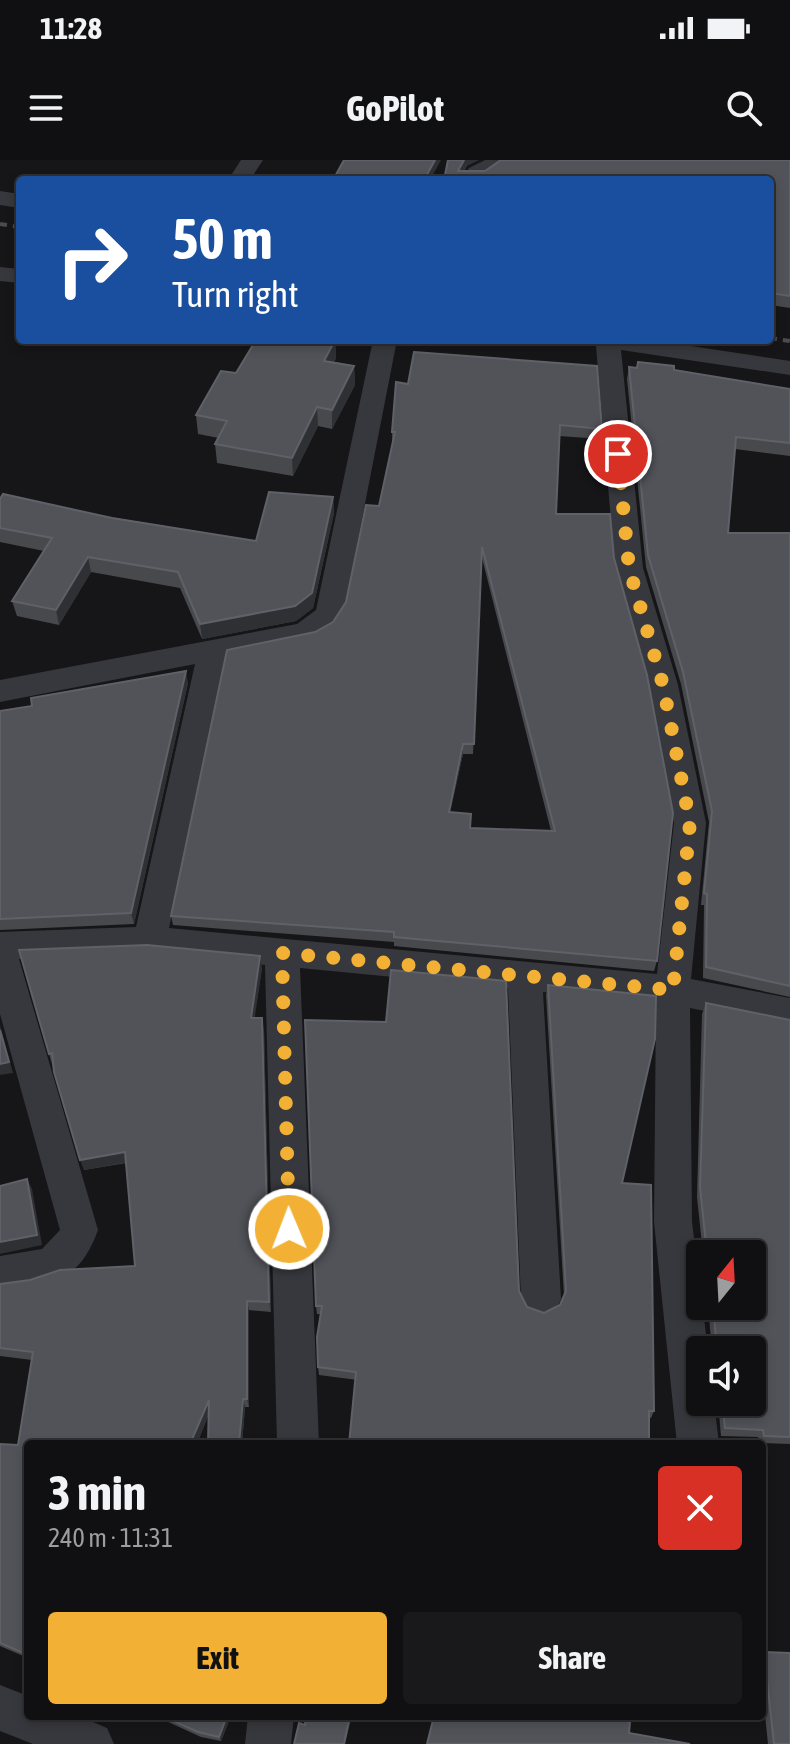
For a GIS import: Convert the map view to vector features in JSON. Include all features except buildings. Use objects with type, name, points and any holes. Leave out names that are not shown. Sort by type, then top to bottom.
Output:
[{"type":"street","points":[[474,176],[502,160]]},
{"type":"street","points":[[0,691],[304,633],[321,624],[330,611],[384,344]]},
{"type":"street","points":[[605,344],[629,568],[663,685],[690,823],[673,990],[673,1222],[698,1440]]},
{"type":"street","points":[[631,344],[790,368]]},
{"type":"street","points":[[150,940],[213,651]]},
{"type":"street","points":[[0,946],[150,940],[673,990],[790,1013]]},
{"type":"street","points":[[0,952],[79,1230],[74,1248],[55,1264],[0,1274]]},
{"type":"street","points":[[282,953],[298,1440]]},
{"type":"street","points":[[525,976],[541,1299]]},
{"type":"street","points":[[0,1708],[24,1717]]},
{"type":"street","points":[[30,1720],[91,1744]]},
{"type":"street","points":[[268,1744],[271,1720]]},
{"type":"railway","points":[[0,224],[16,226]]},
{"type":"railway","points":[[774,339],[790,341]]},
{"type":"route","points":[[289,1229],[282,953],[673,990],[690,823],[663,685],[629,568],[618,454]]}]
